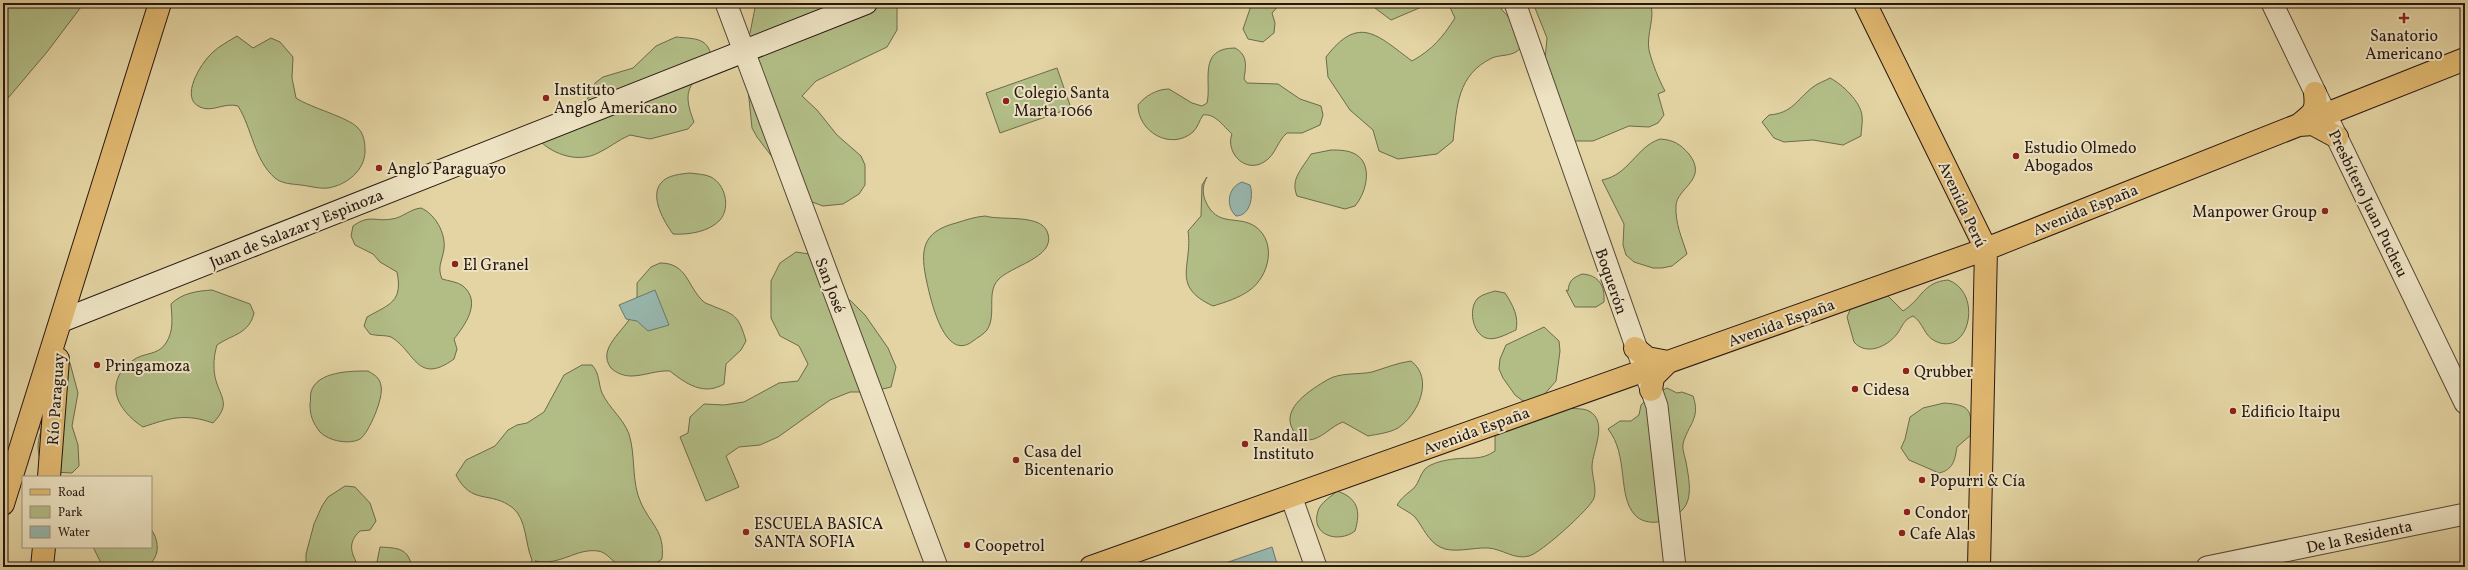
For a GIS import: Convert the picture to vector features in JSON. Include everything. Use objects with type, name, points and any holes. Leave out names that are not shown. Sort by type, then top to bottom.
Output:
[{"type":"main road","points":[[3,504],[160,3]]},
{"type":"main road","name":"Avenida Perú","points":[[1865,3],[1986,249],[1979,567]]},
{"type":"main road","name":"Avenida España","points":[[1091,567],[1291,496],[1648,380],[1668,362],[1986,249],[2465,59]]},
{"type":"main road","points":[[2299,125],[2313,113],[2316,104],[2315,92]]},
{"type":"main road","points":[[2299,125],[2313,124],[2337,138]]},
{"type":"main road","points":[[1949,262],[1970,243],[1973,236],[1974,225]]},
{"type":"main road","points":[[1985,273],[2003,245],[2018,236]]},
{"type":"main road","name":"Río Paraguay","points":[[49,476],[61,321]]},
{"type":"main road","points":[[1635,348],[1647,358],[1668,362]]},
{"type":"main road","points":[[42,567],[44,548]]},
{"type":"street","name":"San José","points":[[726,3],[742,50],[937,567]]},
{"type":"street","name":"Juan de Salazar y Espinoza","points":[[61,321],[742,50],[866,3]]},
{"type":"street","name":"Boquerón","points":[[1515,3],[1635,348],[1657,406],[1675,567]]},
{"type":"street","name":"Presbítero Juan Pucheu","points":[[2272,3],[2465,403]]},
{"type":"street","points":[[1291,496],[1316,567]]},
{"type":"street","name":"De la Residenta","points":[[2207,567],[2465,514]]},
{"type":"green space","points":[[3,3],[84,3],[47,52],[3,104]]},
{"type":"green space","points":[[759,3],[897,3],[897,30],[887,47],[816,81],[802,96],[817,110],[837,135],[861,156],[865,165],[865,185],[859,194],[843,204],[823,206],[804,199],[757,137],[752,128],[748,89],[739,50],[750,33],[755,8]]},
{"type":"green space","points":[[1252,3],[1281,3],[1272,13],[1275,23],[1274,33],[1263,42],[1248,39],[1243,29]]},
{"type":"green space","points":[[1379,3],[1431,3],[1391,20],[1375,8]]},
{"type":"green space","points":[[1448,3],[1499,3],[1502,10],[1529,39],[1516,52],[1492,58],[1480,65],[1472,73],[1465,83],[1461,93],[1453,141],[1437,154],[1398,159],[1379,151],[1373,130],[1350,110],[1328,77],[1326,57],[1348,36],[1358,33],[1368,33],[1388,43],[1412,61],[1436,42],[1455,18]]},
{"type":"green space","points":[[1533,3],[1650,3],[1652,8],[1652,19],[1648,44],[1649,50],[1660,82],[1665,91],[1658,94],[1664,115],[1658,123],[1649,127],[1629,126],[1593,141],[1573,141],[1543,82],[1547,38]]},
{"type":"green space","points":[[237,36],[253,48],[271,38],[280,42],[293,57],[292,78],[296,98],[346,120],[360,130],[363,136],[365,151],[362,164],[354,176],[342,184],[328,188],[318,188],[278,180],[268,171],[262,162],[238,106],[228,105],[205,109],[194,103],[191,96],[194,80],[203,64],[215,50]]},
{"type":"green space","points":[[676,37],[690,38],[701,41],[705,44],[711,54],[712,62],[698,76],[690,88],[688,102],[694,122],[688,129],[650,139],[630,135],[598,153],[583,157],[559,154],[540,141],[586,102],[595,83],[603,77],[633,68],[656,46]]},
{"type":"green space","points":[[1235,48],[1244,57],[1244,79],[1247,83],[1278,84],[1300,99],[1321,106],[1323,115],[1320,125],[1302,133],[1287,133],[1271,156],[1264,162],[1257,165],[1250,165],[1238,159],[1231,148],[1232,134],[1219,121],[1211,116],[1203,115],[1193,132],[1175,140],[1157,136],[1144,123],[1139,115],[1138,105],[1141,102],[1148,96],[1165,89],[1169,89],[1192,103],[1202,106],[1207,103],[1208,76],[1211,60],[1215,54],[1223,50]]},
{"type":"green space","points":[[1057,68],[1071,108],[1000,133],[986,93]]},
{"type":"green space","points":[[1830,78],[1840,84],[1855,99],[1861,111],[1861,136],[1843,145],[1813,140],[1784,142],[1774,138],[1762,122],[1769,115],[1784,112],[1789,109],[1813,87]]},
{"type":"green space","points":[[1660,139],[1669,140],[1683,148],[1689,154],[1694,163],[1695,171],[1694,177],[1677,200],[1676,206],[1678,224],[1687,254],[1672,266],[1653,268],[1634,262],[1626,255],[1623,245],[1624,224],[1602,180],[1619,173],[1645,148]]},
{"type":"green space","points":[[1331,150],[1353,153],[1360,157],[1364,163],[1366,170],[1365,185],[1363,193],[1355,206],[1345,209],[1297,196],[1295,190],[1296,179],[1311,154]]},
{"type":"green space","points":[[690,173],[706,175],[716,180],[725,196],[725,209],[720,220],[704,230],[685,234],[673,234],[663,217],[657,202],[658,189],[661,183],[667,178],[674,175]]},
{"type":"green space","points":[[1207,177],[1203,194],[1210,209],[1222,218],[1242,221],[1256,227],[1263,234],[1267,242],[1268,250],[1266,268],[1257,284],[1241,295],[1213,306],[1192,291],[1186,274],[1189,243],[1188,231],[1201,216],[1202,185]]},
{"type":"green space","points":[[421,208],[435,219],[443,237],[444,249],[440,268],[442,279],[463,286],[469,292],[471,299],[470,313],[463,327],[454,339],[457,349],[454,359],[442,366],[432,369],[424,368],[391,337],[370,334],[364,326],[367,317],[393,301],[398,290],[397,272],[380,262],[373,254],[355,245],[351,236],[353,226],[364,220],[386,220],[396,218]]},
{"type":"green space","points":[[985,216],[1030,220],[1038,223],[1045,227],[1048,234],[1048,242],[1045,249],[1038,255],[998,280],[994,285],[991,318],[987,330],[973,341],[963,346],[955,344],[947,337],[936,315],[925,272],[924,252],[926,244],[930,238],[944,227]]},
{"type":"green space","points":[[796,252],[816,255],[834,290],[851,301],[865,315],[888,348],[896,367],[891,387],[870,392],[850,392],[830,400],[778,437],[760,445],[739,447],[726,456],[739,487],[706,501],[680,437],[688,433],[690,417],[704,404],[724,405],[744,402],[779,383],[798,381],[808,364],[799,346],[780,336],[771,318],[771,281],[780,263]]},
{"type":"green space","points":[[660,263],[669,264],[682,271],[698,296],[704,302],[728,312],[739,322],[746,341],[741,350],[726,364],[724,384],[709,389],[702,389],[689,384],[670,371],[660,371],[631,376],[620,374],[611,368],[607,361],[609,347],[629,320],[635,309],[637,283],[651,267]]},
{"type":"green space","points":[[1582,274],[1597,279],[1602,286],[1604,302],[1596,307],[1575,307],[1566,290],[1568,291],[1569,284],[1572,280]]},
{"type":"green space","points":[[1948,280],[1959,287],[1966,297],[1969,309],[1968,322],[1964,333],[1956,340],[1947,344],[1931,339],[1913,316],[1905,321],[1893,339],[1882,346],[1870,349],[1859,346],[1854,342],[1847,317],[1853,303],[1885,293],[1903,311],[1933,284]]},
{"type":"green space","points":[[212,290],[250,304],[254,313],[252,320],[240,333],[217,345],[214,369],[217,384],[223,400],[222,410],[219,416],[213,423],[186,417],[161,421],[143,427],[126,413],[120,404],[116,387],[118,378],[123,369],[136,358],[159,350],[166,343],[171,329],[171,304],[175,300],[195,292]]},
{"type":"green space","points":[[1495,291],[1505,293],[1515,311],[1517,325],[1516,330],[1501,337],[1490,339],[1481,335],[1477,331],[1472,314],[1475,302],[1478,298]]},
{"type":"green space","points":[[1544,327],[1559,341],[1560,351],[1556,381],[1542,397],[1534,402],[1523,401],[1515,395],[1503,378],[1499,369],[1500,359],[1506,345]]},
{"type":"green space","points":[[1411,361],[1418,368],[1422,377],[1423,386],[1421,396],[1406,422],[1395,430],[1368,436],[1343,422],[1313,439],[1303,439],[1294,432],[1290,422],[1294,407],[1306,394],[1332,377],[1372,372]]},
{"type":"green space","points":[[70,363],[78,393],[72,426],[78,445],[79,466],[72,473],[52,472],[42,467],[38,449],[38,441],[41,431],[31,409],[49,364]]},
{"type":"green space","points":[[582,365],[592,365],[595,368],[602,393],[629,434],[638,495],[645,511],[659,535],[661,542],[662,559],[652,564],[640,567],[628,567],[616,563],[606,554],[598,551],[590,551],[553,561],[535,561],[548,567],[529,567],[532,560],[518,513],[505,503],[468,491],[456,475],[466,460],[495,446],[508,430],[517,425],[527,423],[544,412],[564,375]]},
{"type":"green space","points":[[368,371],[375,375],[378,379],[381,391],[378,406],[368,430],[360,439],[350,442],[328,438],[320,432],[312,419],[310,404],[311,393],[314,385],[327,376],[344,372]]},
{"type":"green space","points":[[1667,388],[1677,393],[1682,392],[1693,396],[1695,404],[1695,416],[1683,444],[1689,484],[1688,501],[1678,514],[1657,522],[1648,522],[1637,517],[1630,507],[1626,497],[1619,451],[1608,429],[1620,421],[1631,421],[1639,415],[1641,405],[1649,397]]},
{"type":"green space","points":[[1944,403],[1959,405],[1967,410],[1970,414],[1972,434],[1957,447],[1954,460],[1950,467],[1944,472],[1939,473],[1909,460],[1901,448],[1905,439],[1910,417],[1923,408]]},
{"type":"green space","points":[[1568,408],[1587,410],[1595,416],[1598,422],[1598,437],[1592,467],[1595,494],[1591,503],[1575,520],[1554,539],[1535,553],[1529,556],[1518,557],[1499,550],[1488,548],[1457,550],[1445,549],[1432,541],[1415,517],[1397,505],[1414,488],[1423,471],[1431,465],[1447,460],[1475,458],[1490,454],[1495,451],[1495,432]]},
{"type":"green space","points":[[345,486],[355,487],[370,503],[376,521],[370,530],[360,531],[353,540],[352,553],[359,567],[306,567],[306,554],[314,524],[322,506],[328,497]]},
{"type":"green space","points":[[1337,491],[1350,497],[1354,501],[1358,517],[1355,531],[1341,537],[1327,535],[1318,526],[1317,519],[1318,511],[1321,505]]},
{"type":"green space","points":[[152,531],[156,539],[157,550],[154,559],[146,567],[103,567],[94,548],[152,548]]},
{"type":"green space","points":[[380,547],[401,550],[408,556],[412,567],[376,567]]},
{"type":"water","points":[[1242,182],[1250,185],[1251,200],[1245,213],[1236,216],[1230,207],[1229,202],[1231,192],[1237,184]]},
{"type":"water","points":[[655,290],[669,325],[648,331],[637,321],[626,319],[619,305]]},
{"type":"water","points":[[1272,547],[1278,567],[1214,567]]},
{"type":"place","name":"Sanatorio Americano","points":[[2404,18]]},
{"type":"place","name":"Instituto Anglo Americano","points":[[546,98]]},
{"type":"place","name":"Colegio Santa Marta 1066","points":[[1006,101]]},
{"type":"place","name":"Estudio Olmedo Abogados","points":[[2016,156]]},
{"type":"place","name":"Anglo Paraguayo","points":[[379,168]]},
{"type":"place","name":"Manpower Group","points":[[2325,211]]},
{"type":"place","name":"El Granel","points":[[455,264]]},
{"type":"place","name":"Pringamoza","points":[[97,365]]},
{"type":"place","name":"Qrubber","points":[[1906,371]]},
{"type":"place","name":"Cidesa","points":[[1855,389]]},
{"type":"place","name":"Edificio Itaipu","points":[[2233,411]]},
{"type":"place","name":"Randall Instituto","points":[[1245,444]]},
{"type":"place","name":"Casa del Bicentenario","points":[[1016,460]]},
{"type":"place","name":"Popurri & Cía","points":[[1922,480]]},
{"type":"place","name":"Condor","points":[[1907,512]]},
{"type":"place","name":"ESCUELA BASICA SANTA SOFIA","points":[[746,532]]},
{"type":"place","name":"Cafe Alas","points":[[1902,533]]},
{"type":"place","name":"Coopetrol","points":[[967,545]]}]
